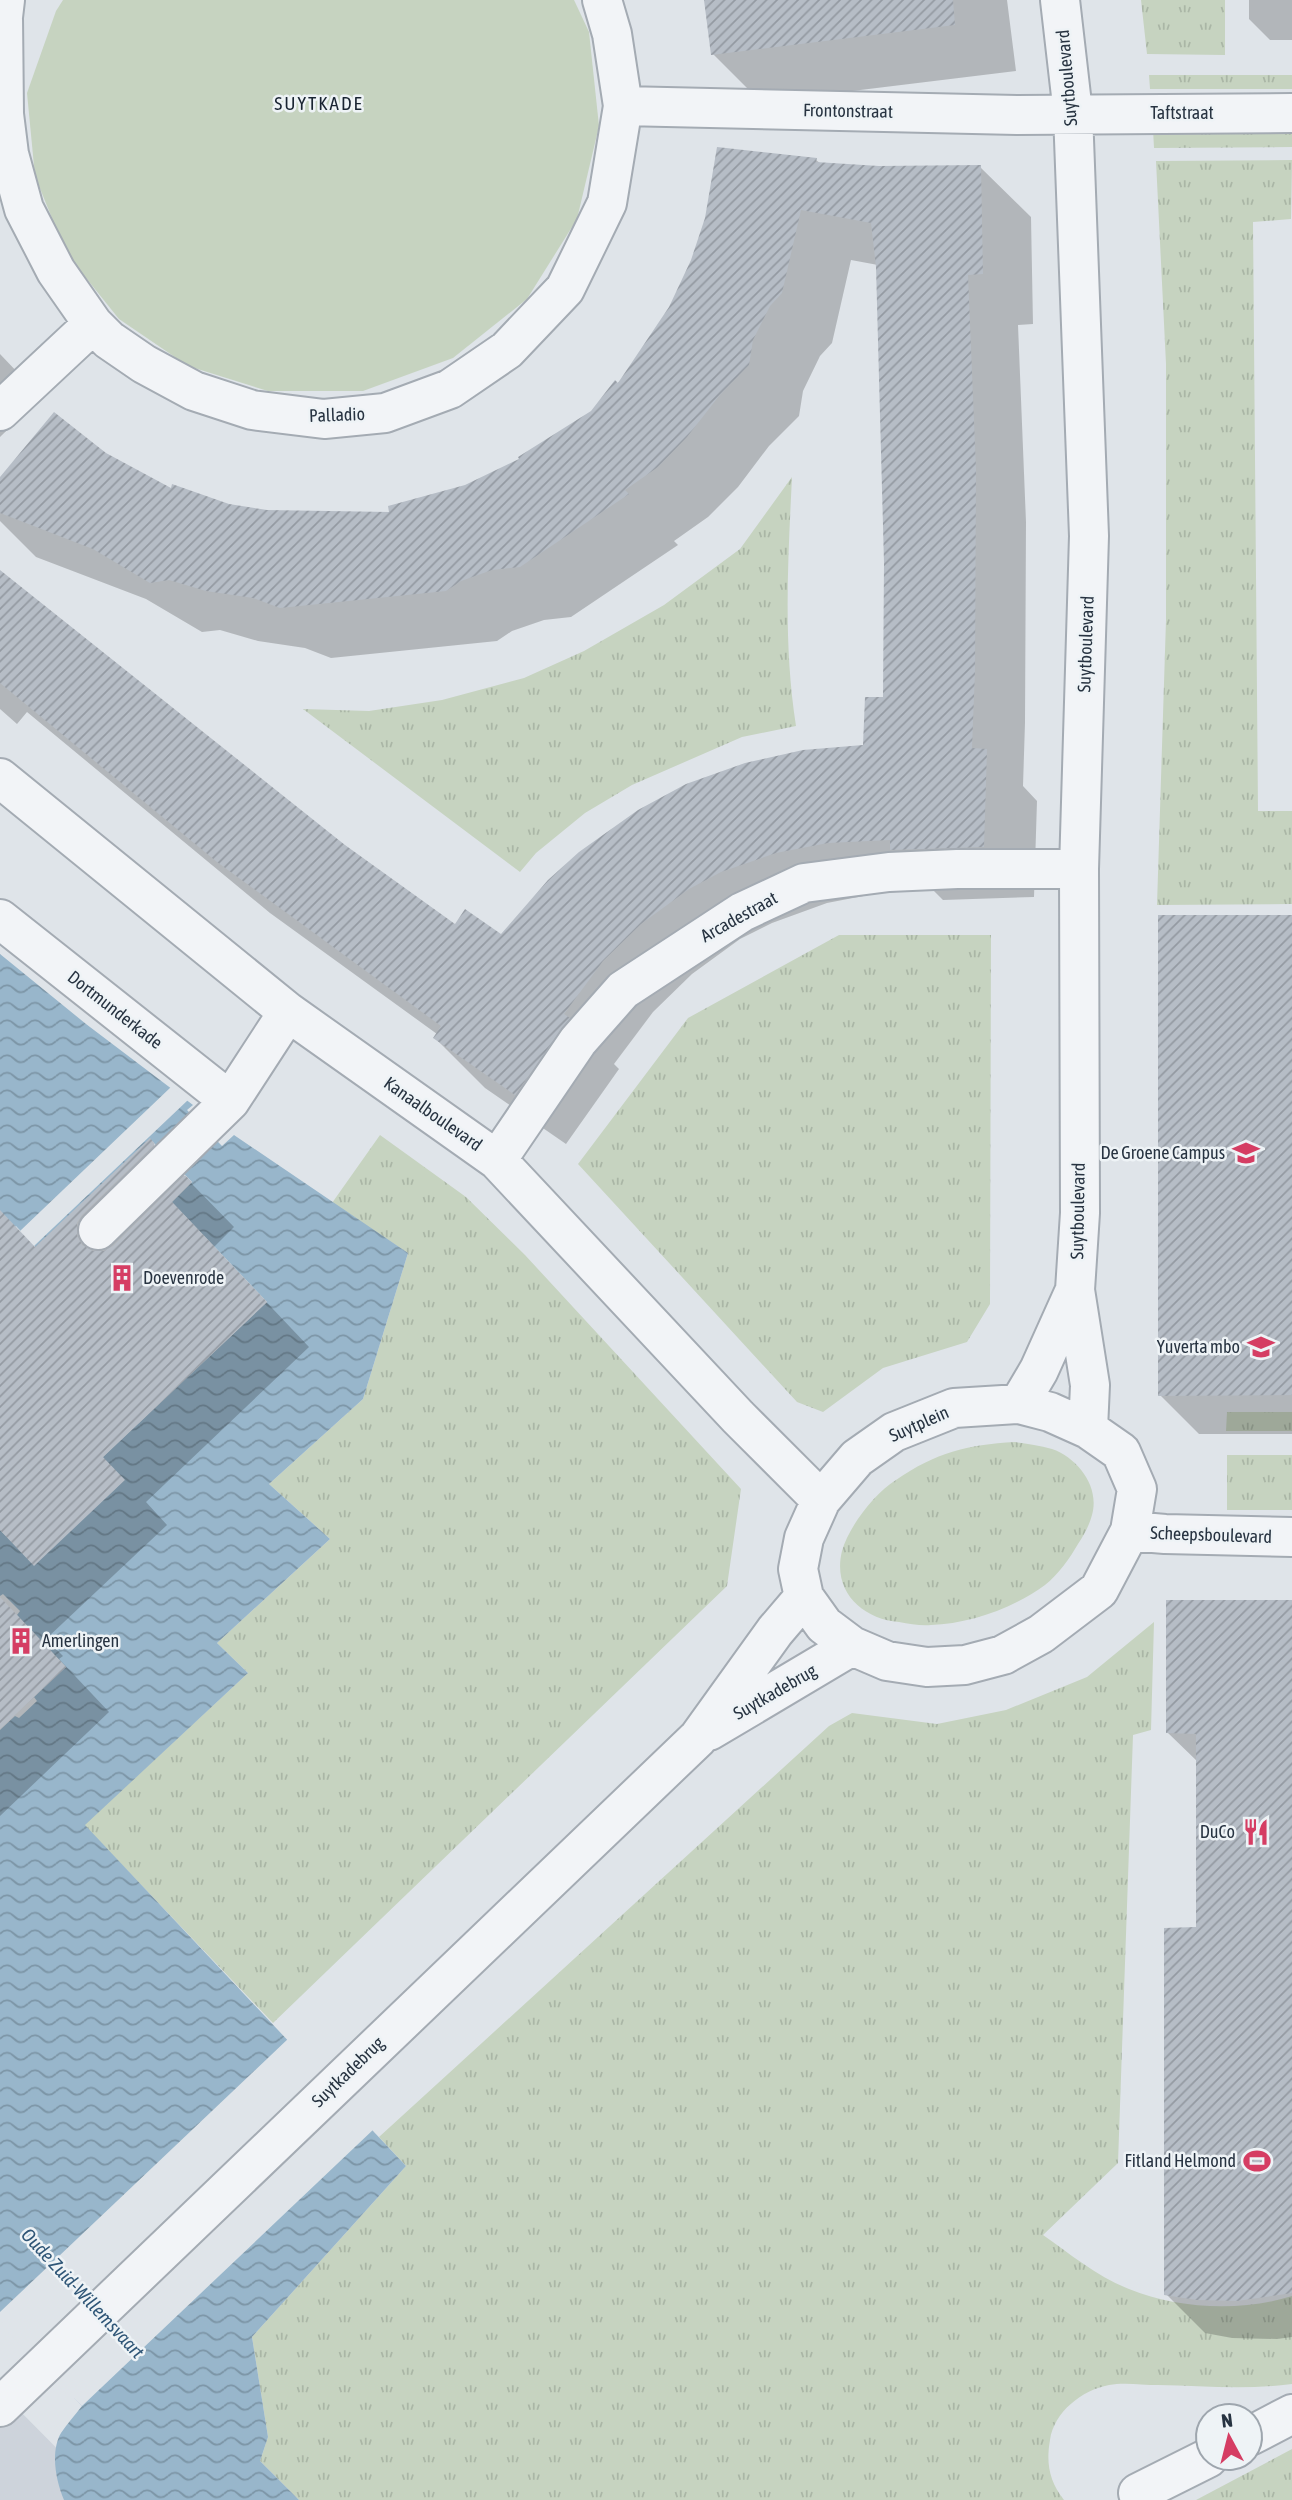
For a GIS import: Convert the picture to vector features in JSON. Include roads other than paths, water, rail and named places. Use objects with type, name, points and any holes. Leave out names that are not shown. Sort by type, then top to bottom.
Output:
[{"type":"street","name":"Palladio","points":[[5,0],[4,114],[9,154],[24,209],[56,271],[93,324],[109,340],[154,370],[194,391],[252,410],[324,419],[385,413],[450,389],[508,350],[565,289],[607,204],[623,106],[612,34],[602,0]]},
{"type":"street","name":"Suytboulevard","points":[[1060,0],[1073,113],[1089,536],[1079,869],[1080,1213],[1075,1290],[1090,1385],[1088,1429]]},
{"type":"street","name":"Frontonstraat","points":[[623,106],[1017,115],[1073,113]]},
{"type":"street","name":"Taftstraat","points":[[1073,113],[1292,113]]},
{"type":"street","points":[[0,411],[93,324]]},
{"type":"street","name":"Kanaalboulevard","points":[[0,778],[288,1012],[497,1160],[738,1417],[821,1500]]},
{"type":"street","name":"Arcadestraat","points":[[497,1160],[578,1041],[623,990],[742,912],[804,883],[890,872],[1079,869]]},
{"type":"street","name":"Dortmunderkade","points":[[0,919],[217,1114]]},
{"type":"street","points":[[98,1230],[217,1114],[288,1012]]},
{"type":"street","name":"Suytboulevard","points":[[1019,1404],[1039,1370],[1075,1290]]},
{"type":"street","name":"Suytplein","points":[[1019,1404],[1050,1412],[1088,1429],[1121,1452],[1137,1489],[1130,1531],[1099,1590],[1041,1634],[1003,1655],[965,1665],[927,1667],[887,1661],[852,1646],[824,1625],[804,1597],[799,1569],[804,1538],[821,1500],[857,1458],[894,1432],[954,1408],[1019,1404]]},
{"type":"street","name":"Scheepsboulevard","points":[[1130,1531],[1292,1537]]},
{"type":"street","name":"Suytkadebrug","points":[[0,2407],[698,1738],[775,1630],[804,1597]]},
{"type":"street","name":"Suytkadebrug","points":[[698,1738],[852,1646]]},
{"type":"street","points":[[1264,2429],[1292,2414]]},
{"type":"street","points":[[1138,2493],[1194,2465]]},
{"type":"water","name":"Oude Zuid-Willemsvaart","points":[[0,954],[86,1024],[193,1105],[187,1110],[222,1146],[234,1135],[408,1253],[363,1399],[269,1484],[330,1539],[217,1643],[248,1673],[85,1825],[406,2166],[252,2337],[268,2437],[260,2461],[299,2500],[64,2500],[57,2475],[56,2449],[61,2433],[82,2406],[0,2319],[0,1730],[15,1716],[19,1718],[37,1701],[34,1697],[66,1667],[17,1615],[20,1611],[3,1594],[0,1596],[0,1530],[34,1565],[103,1457],[267,1302],[172,1202],[192,1182],[150,1139],[42,1254],[16,1226],[0,1241]]},
{"type":"place","name":"De Groene Campus","points":[[1246,1153]]},
{"type":"place","name":"Doevenrode","points":[[122,1278]]},
{"type":"place","name":"Yuverta mbo","points":[[1261,1347]]},
{"type":"place","name":"Amerlingen","points":[[21,1641]]},
{"type":"place","name":"DuCo","points":[[1256,1832]]},
{"type":"place","name":"Fitland Helmond","points":[[1257,2161]]},
{"type":"district","name":"SUYTKADE","points":[[319,103]]}]
